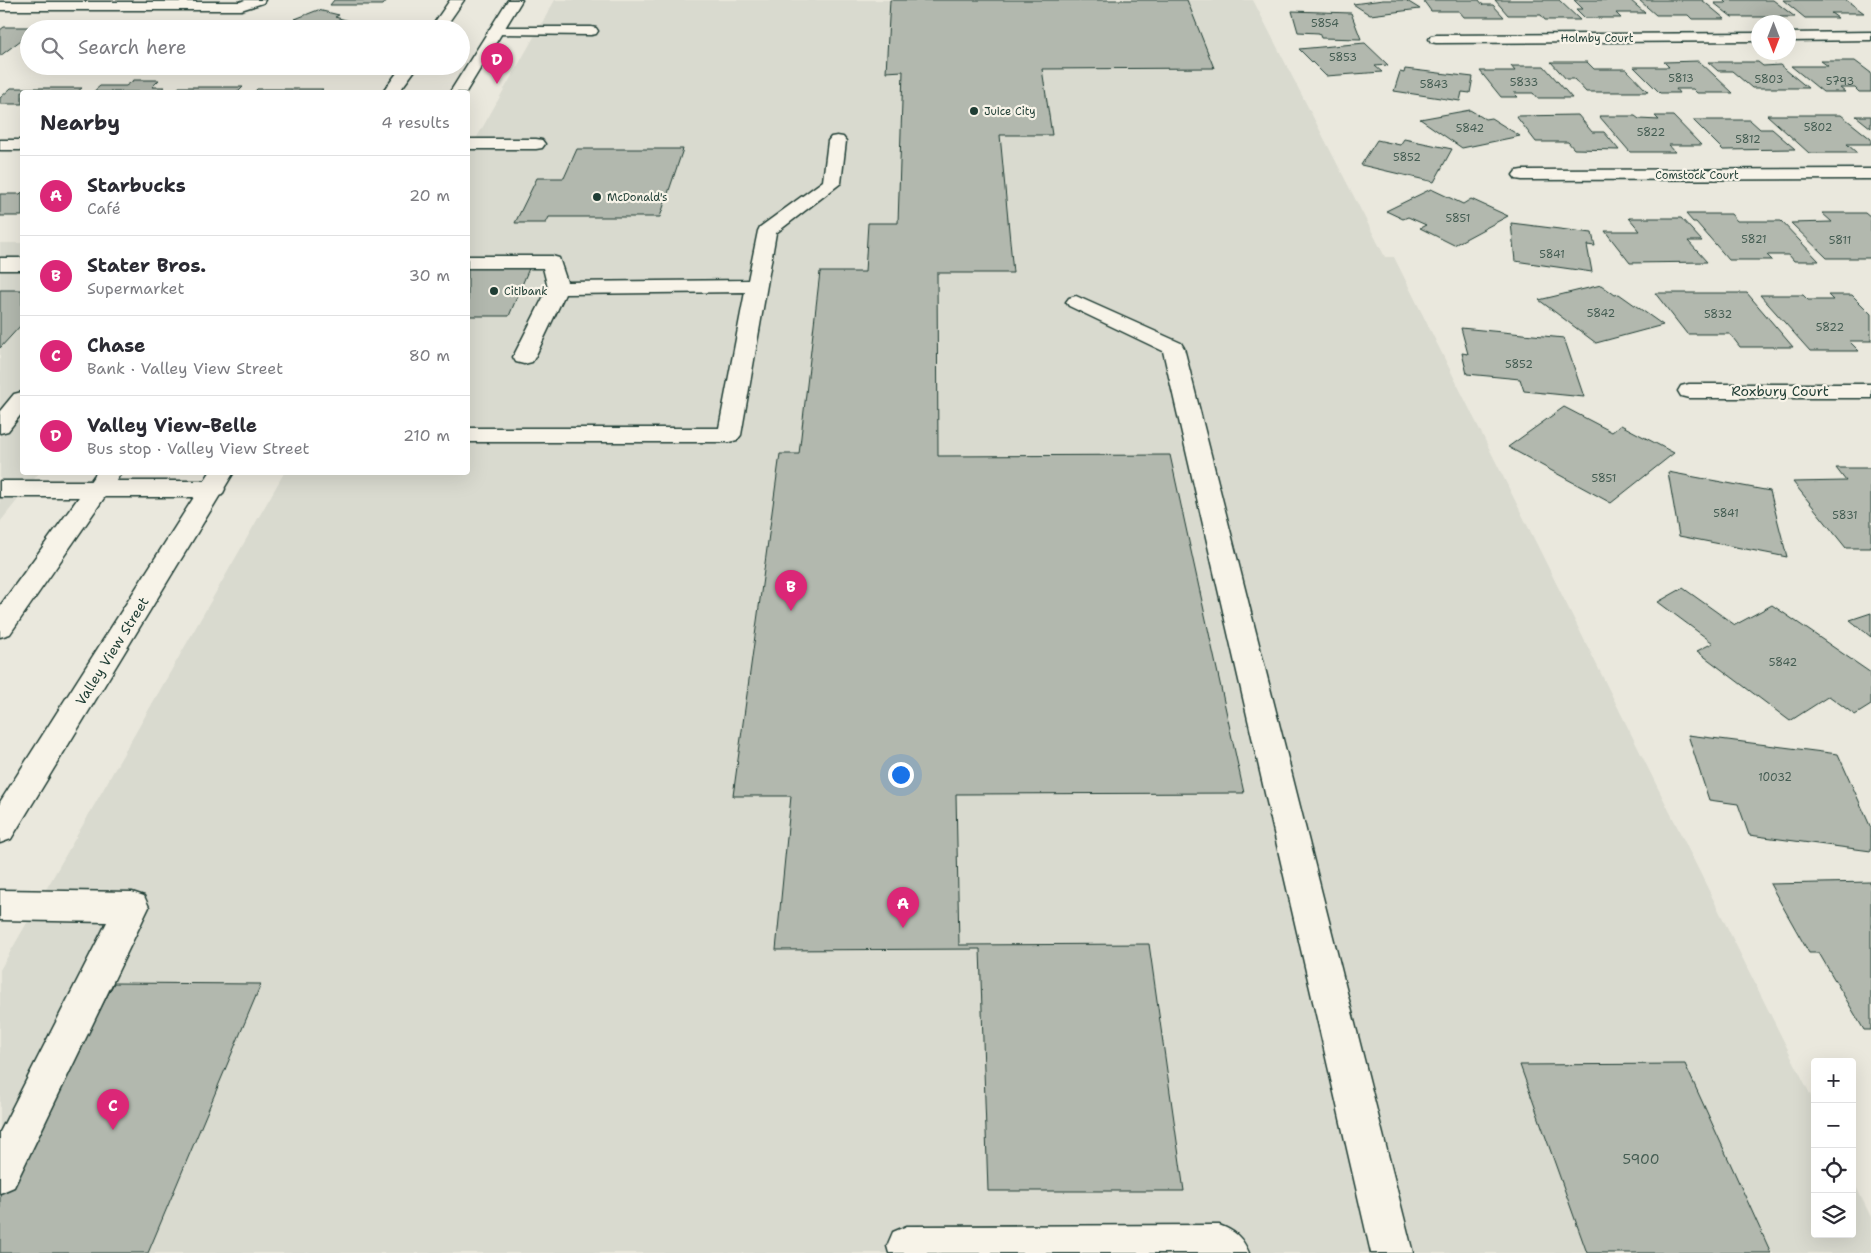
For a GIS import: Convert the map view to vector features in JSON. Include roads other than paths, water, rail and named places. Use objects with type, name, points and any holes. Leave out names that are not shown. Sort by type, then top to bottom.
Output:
[{"type":"street","points":[[0,6],[241,6],[258,0]]},
{"type":"street","points":[[443,20],[457,0]]},
{"type":"street","points":[[470,73],[515,0]]},
{"type":"street","points":[[497,31],[591,31]]},
{"type":"street","points":[[1796,37],[1871,36]]},
{"type":"street","name":"Holmby Court","points":[[1436,39],[1751,37]]},
{"type":"street","points":[[392,90],[403,75]]},
{"type":"street","points":[[459,90],[469,75]]},
{"type":"street","points":[[470,435],[729,435],[767,231],[832,183],[837,141]]},
{"type":"street","points":[[470,144],[536,144]]},
{"type":"street","points":[[0,145],[20,145]]},
{"type":"street","name":"Comstock Court","points":[[1522,175],[1871,174]]},
{"type":"street","points":[[470,262],[552,262],[558,288],[524,357]]},
{"type":"street","points":[[0,264],[20,264]]},
{"type":"street","points":[[558,288],[757,286]]},
{"type":"street","points":[[1076,302],[1173,348],[1392,1253]]},
{"type":"street","name":"Roxbury Court","points":[[1689,391],[1871,391]]},
{"type":"street","points":[[0,426],[20,401]]},
{"type":"street","points":[[0,627],[104,481]]},
{"type":"street","points":[[0,489],[104,481],[217,481]]},
{"type":"street","name":"Valley View Street","points":[[0,830],[217,481]]},
{"type":"street","points":[[0,905],[132,907],[0,1173]]},
{"type":"street","points":[[907,1246],[1218,1245],[1228,1253]]},
{"type":"place","name":"Valley View-Belle","points":[[497,84]]},
{"type":"place","name":"Juice City","points":[[974,111]]},
{"type":"place","name":"McDonald's","points":[[597,197]]},
{"type":"place","name":"Citibank","points":[[494,291]]},
{"type":"place","name":"Stater Bros.","points":[[791,611]]},
{"type":"place","name":"Starbucks","points":[[903,928]]},
{"type":"place","name":"Chase","points":[[113,1130]]}]
